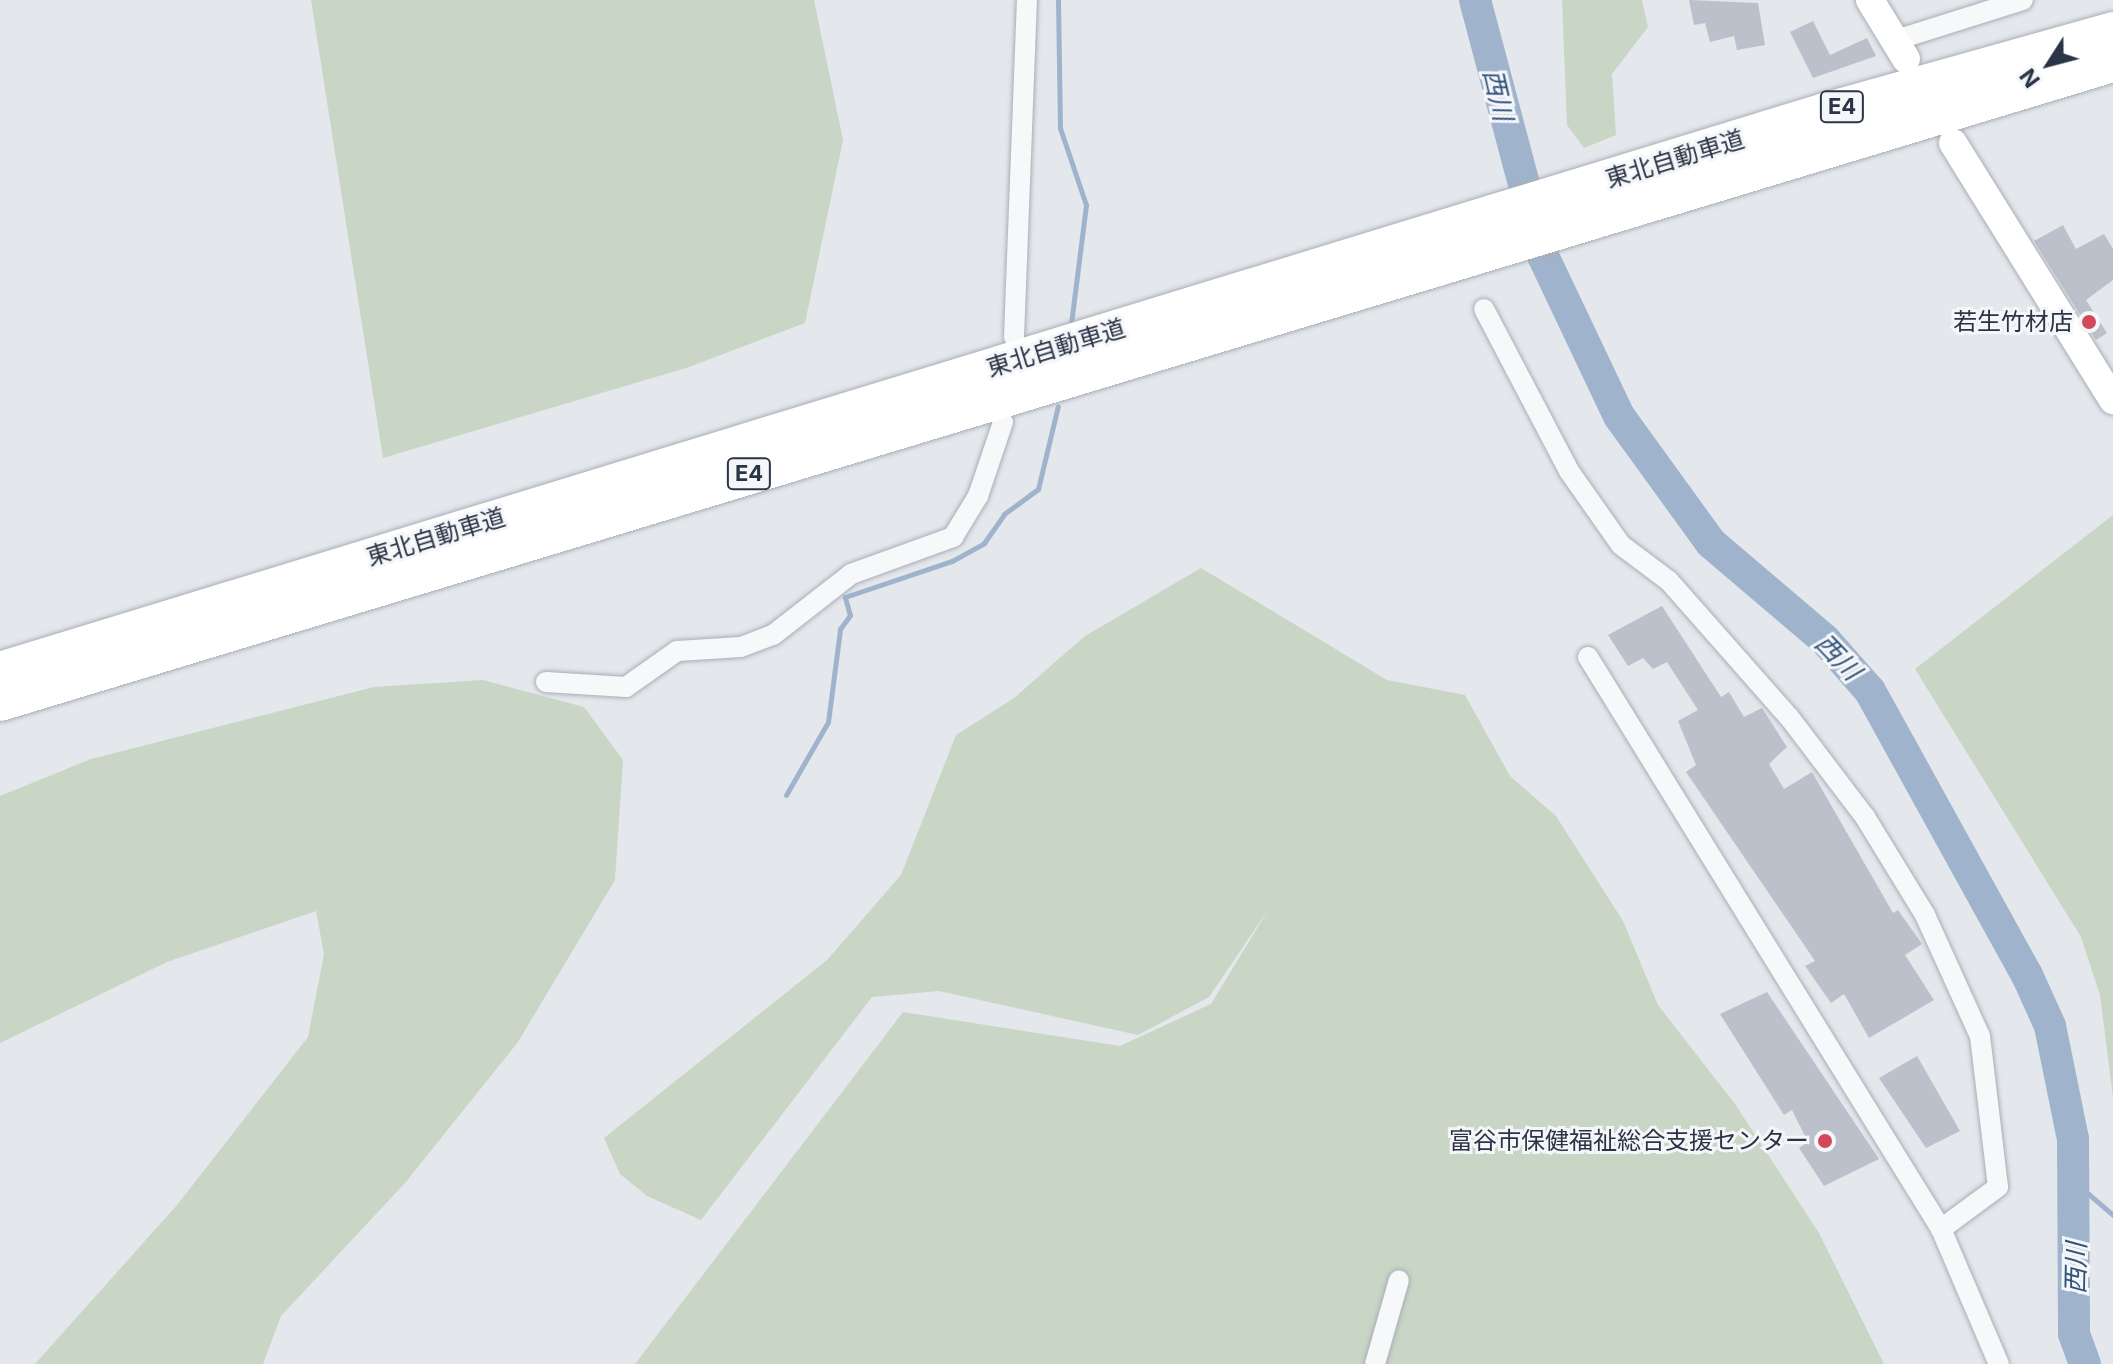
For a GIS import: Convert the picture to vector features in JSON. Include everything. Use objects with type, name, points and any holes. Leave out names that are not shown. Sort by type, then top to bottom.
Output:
[{"type":"highway","name":"東北自動車道","points":[[0,671],[1579,204],[2113,31]]},
{"type":"highway","name":"東北自動車道","points":[[1579,204],[2113,63]]},
{"type":"highway","name":"東北自動車道","points":[[0,702],[1493,230]]},
{"type":"main road","points":[[1870,0],[1901,50]]},
{"type":"main road","points":[[1953,143],[2104,366],[2113,400]]},
{"type":"street","points":[[1014,337],[1027,0]]},
{"type":"street","points":[[1901,50],[2023,0]]},
{"type":"street","points":[[1484,309],[1569,471],[1621,545],[1669,581],[1789,717],[1865,817],[1925,915],[1980,1036],[1998,1187],[1941,1229]]},
{"type":"street","points":[[546,682],[626,687],[677,651],[741,647],[773,635],[851,574],[953,537],[978,496],[1003,422]]},
{"type":"street","points":[[1588,657],[1941,1229],[1999,1364]]},
{"type":"street","points":[[1375,1364],[1399,1280]]},
{"type":"green space","points":[[311,0],[814,0],[843,140],[805,323],[686,368],[383,458]]},
{"type":"green space","points":[[1562,0],[1642,0],[1648,27],[1612,74],[1616,135],[1584,148],[1567,125]]},
{"type":"green space","points":[[2113,515],[2113,1097],[2100,995],[2081,937],[1915,669]]},
{"type":"green space","points":[[1201,568],[1387,680],[1465,695],[1510,776],[1556,816],[1623,921],[1658,1005],[1735,1104],[1819,1233],[1884,1364],[635,1364],[903,1012],[1120,1046],[1211,1004],[1270,907],[1209,997],[1138,1035],[939,991],[872,997],[701,1220],[647,1196],[620,1174],[604,1138],[827,960],[901,875],[956,735],[1014,698],[1085,636]]},
{"type":"green space","points":[[483,680],[584,707],[623,760],[615,880],[518,1042],[405,1183],[281,1316],[263,1364],[35,1364],[177,1205],[308,1037],[324,954],[316,911],[167,962],[0,1043],[0,796],[91,759],[374,687]]},
{"type":"building","points":[[1689,0],[1758,3],[1765,45],[1737,50],[1734,36],[1710,42],[1705,23],[1694,25]]},
{"type":"building","points":[[1813,21],[1830,55],[1867,38],[1876,56],[1813,78],[1790,32]]},
{"type":"building","points":[[2063,225],[2076,249],[2104,234],[2113,249],[2113,280],[2086,300],[2107,333],[2096,340],[2034,241]]},
{"type":"building","points":[[1662,606],[1721,697],[1729,692],[1744,717],[1762,708],[1787,747],[1769,764],[1784,789],[1812,772],[1893,913],[1898,910],[1922,944],[1905,955],[1934,1000],[1869,1038],[1844,994],[1831,1003],[1805,966],[1815,961],[1686,772],[1696,765],[1678,721],[1698,710],[1667,662],[1653,669],[1643,658],[1628,666],[1608,635]]},
{"type":"building","points":[[1767,992],[1879,1159],[1824,1186],[1799,1148],[1808,1142],[1792,1110],[1784,1115],[1720,1014]]},
{"type":"building","points":[[1917,1056],[1960,1131],[1926,1148],[1879,1078]]},
{"type":"waterway","points":[[1058,0],[1060,128],[1086,205],[1071,324]]},
{"type":"waterway","name":"西川","points":[[1475,0],[1543,256],[1619,416],[1711,543],[1825,640],[1870,691],[2027,975],[2050,1026],[2073,1139],[2074,1334],[2085,1364]]},
{"type":"waterway","points":[[786,795],[828,722],[840,629],[850,615],[845,597],[952,561],[984,543],[1004,514],[1038,489],[1058,406]]},
{"type":"waterway","points":[[2078,1185],[2113,1215]]},
{"type":"place","name":"若生竹材店","points":[[2089,322]]},
{"type":"place","name":"富谷市保健福祉総合支援センター","points":[[1825,1141]]}]
